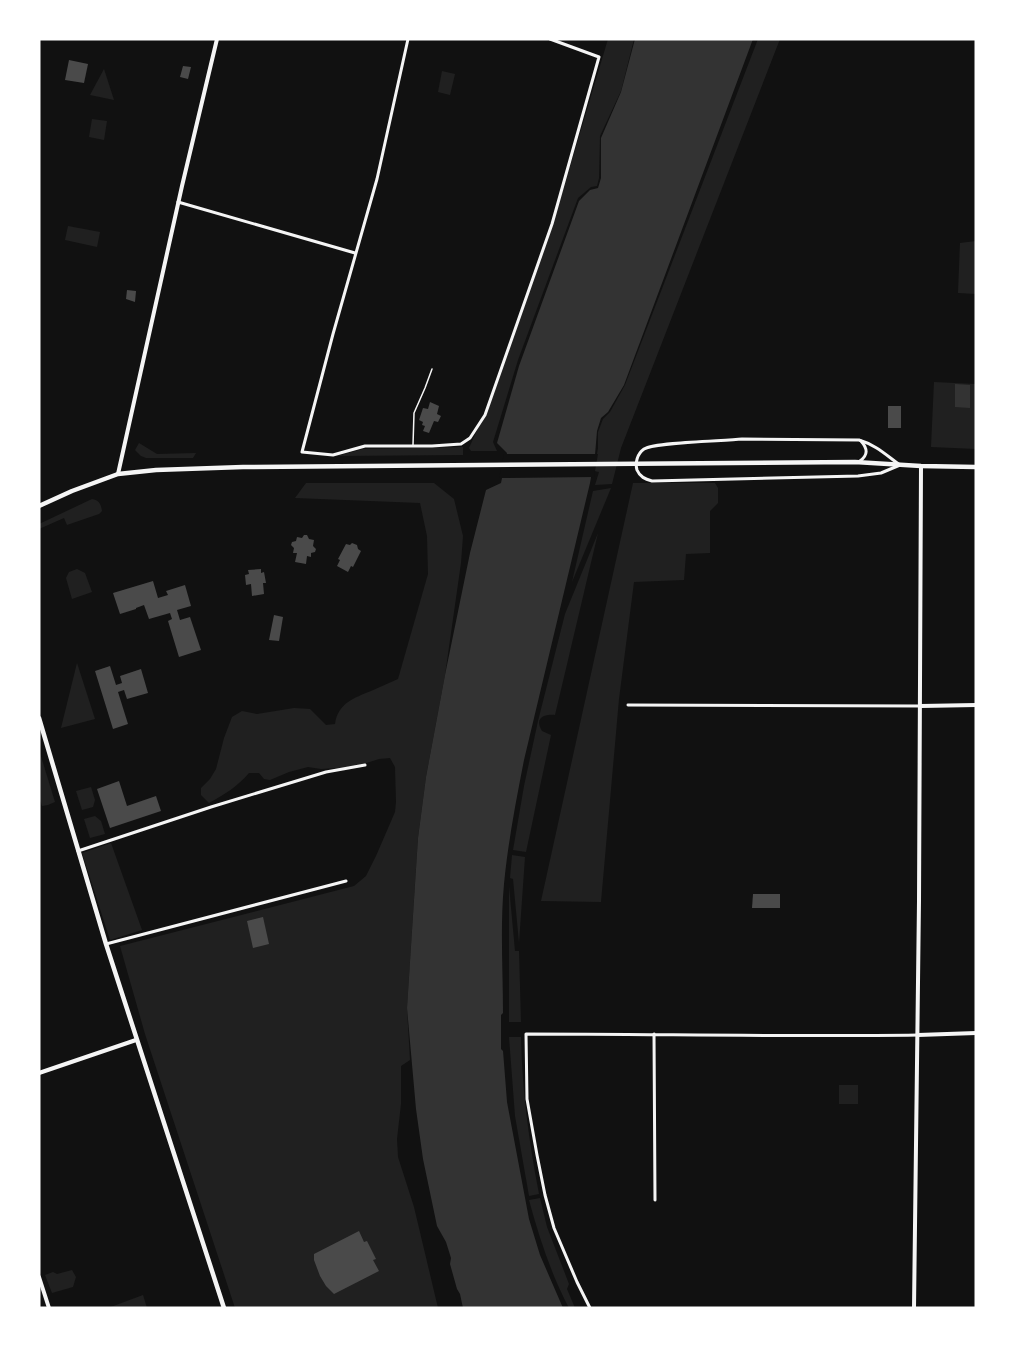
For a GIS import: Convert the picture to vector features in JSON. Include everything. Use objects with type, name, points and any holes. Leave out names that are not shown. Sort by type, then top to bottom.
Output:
[{"type":"main road","points":[[39,506],[118,474],[156,470],[243,467],[858,462],[976,467]]},
{"type":"main road","points":[[39,718],[136,1040],[224,1308]]},
{"type":"street","points":[[118,474],[178,202],[217,39]]},
{"type":"street","points":[[408,39],[377,179],[302,452],[333,455],[365,446],[461,444],[471,438],[485,415],[552,224],[599,57],[550,39]]},
{"type":"street","points":[[178,202],[356,253]]},
{"type":"street","points":[[742,439],[859,440],[871,443],[900,465],[881,473],[858,476],[652,481],[640,475],[636,464],[643,450],[654,446],[742,439]]},
{"type":"street","points":[[858,462],[867,455],[859,440]]},
{"type":"street","points":[[914,1308],[921,706],[921,466]]},
{"type":"street","points":[[628,705],[976,705]]},
{"type":"street","points":[[78,851],[326,772],[365,765]]},
{"type":"street","points":[[106,944],[345,881]]},
{"type":"street","points":[[590,1308],[554,1228],[545,1195],[527,1099],[526,1034],[792,1036],[976,1034]]},
{"type":"street","points":[[654,1034],[656,1200]]},
{"type":"street","points":[[39,1073],[136,1040]]},
{"type":"street","points":[[39,1277],[49,1308]]},
{"type":"lane","points":[[413,446],[414,413],[432,369]]},
{"type":"shaded area","points":[[608,39],[634,39],[621,91],[600,136],[597,186],[591,187],[578,198],[518,360],[493,442],[497,451],[471,451],[469,448],[486,416],[553,224]]},
{"type":"shaded area","points":[[635,39],[753,39],[624,385],[608,412],[601,418],[597,431],[590,483],[524,760],[510,837],[503,900],[501,1049],[507,1102],[529,1219],[540,1255],[563,1308],[463,1308],[446,1242],[437,1226],[423,1159],[407,1008],[418,838],[426,777],[470,553],[486,490],[501,483],[507,453],[497,443],[519,366],[579,201],[590,190],[598,188],[601,178],[601,138],[621,92]]},
{"type":"shaded area","points":[[758,39],[780,39],[621,448],[612,484],[595,485],[599,472],[594,471],[598,432],[603,419],[610,412],[625,385]]},
{"type":"shaded area","points":[[104,69],[114,100],[90,95]]},
{"type":"shaded area","points":[[442,71],[455,74],[450,95],[438,92]]},
{"type":"shaded area","points":[[92,119],[107,121],[104,140],[89,137]]},
{"type":"shaded area","points":[[68,226],[100,232],[97,247],[65,240]]},
{"type":"shaded area","points":[[976,241],[976,294],[958,293],[960,243]]},
{"type":"shaded area","points":[[934,382],[976,384],[976,449],[931,447]]},
{"type":"shaded area","points":[[955,384],[970,385],[970,408],[955,407]]},
{"type":"shaded area","points":[[139,443],[157,454],[196,453],[193,458],[146,458],[135,450]]},
{"type":"shaded area","points":[[463,447],[463,455],[337,456],[363,449]]},
{"type":"shaded area","points":[[306,483],[434,483],[454,499],[463,536],[445,675],[426,777],[418,838],[407,1008],[410,1060],[401,1066],[401,1104],[397,1139],[398,1157],[414,1207],[438,1308],[235,1308],[145,1034],[120,946],[354,886],[366,876],[395,812],[395,767],[390,758],[354,767],[321,769],[308,767],[270,780],[264,779],[259,773],[249,773],[230,790],[209,803],[201,795],[201,788],[216,769],[232,717],[242,711],[257,714],[294,708],[310,709],[326,725],[335,724],[340,711],[348,702],[398,679],[428,574],[427,536],[420,503],[295,498]]},
{"type":"shaded area","points":[[633,483],[715,483],[718,488],[718,503],[710,511],[710,553],[686,554],[684,580],[634,582],[619,699],[601,902],[541,901]]},
{"type":"shaded area","points":[[611,488],[572,582],[593,491]]},
{"type":"shaded area","points":[[92,499],[100,504],[102,511],[99,514],[67,525],[64,518],[39,529],[39,524]]},
{"type":"shaded area","points":[[598,533],[555,715],[544,716],[539,723],[542,731],[551,735],[526,852],[513,850],[538,721],[565,614]]},
{"type":"shaded area","points":[[77,569],[85,573],[92,592],[72,599],[66,578],[69,572]]},
{"type":"shaded area","points":[[77,663],[95,719],[61,728]]},
{"type":"shaded area","points":[[39,750],[55,802],[42,806],[39,796]]},
{"type":"shaded area","points":[[91,787],[95,800],[93,807],[82,810],[76,791]]},
{"type":"shaded area","points":[[95,816],[101,821],[105,834],[90,838],[84,819]]},
{"type":"shaded area","points":[[111,843],[142,930],[110,940],[82,853]]},
{"type":"shaded area","points":[[512,855],[525,857],[519,943],[513,879],[510,878]]},
{"type":"shaded area","points":[[509,886],[515,951],[519,951],[521,1022],[509,1022]]},
{"type":"shaded area","points":[[509,1037],[521,1037],[527,1116],[539,1194],[529,1196],[515,1116]]},
{"type":"shaded area","points":[[839,1085],[858,1085],[858,1104],[839,1104]]},
{"type":"shaded area","points":[[540,1198],[547,1227],[569,1284],[567,1289],[575,1308],[569,1308],[541,1241],[529,1200]]},
{"type":"shaded area","points":[[72,1270],[76,1277],[73,1287],[52,1293],[45,1275]]},
{"type":"shaded area","points":[[143,1295],[147,1308],[108,1308]]},
{"type":"pier","points":[[504,454],[598,454],[594,477],[499,478]]},
{"type":"building","points":[[69,60],[88,64],[84,83],[65,80]]},
{"type":"building","points":[[183,66],[191,67],[188,79],[180,77]]},
{"type":"building","points":[[127,290],[136,291],[135,302],[126,299]]},
{"type":"building","points":[[430,402],[439,406],[437,414],[441,416],[438,422],[434,421],[429,433],[423,431],[425,426],[419,420],[423,408],[428,409]]},
{"type":"building","points":[[888,406],[901,406],[901,428],[888,428]]},
{"type":"building","points":[[304,535],[314,540],[313,546],[316,549],[311,553],[311,557],[307,556],[306,564],[295,562],[297,553],[293,553],[294,548],[291,545],[297,537],[302,538]]},
{"type":"building","points":[[346,544],[357,545],[361,551],[348,572],[337,566]]},
{"type":"building","points":[[261,569],[261,573],[264,572],[266,583],[263,583],[264,594],[252,596],[251,584],[246,585],[245,575],[249,574],[248,570]]},
{"type":"building","points":[[153,581],[158,598],[168,595],[166,591],[185,585],[191,606],[177,610],[180,620],[190,617],[201,650],[179,657],[168,621],[172,619],[170,613],[149,619],[144,605],[120,614],[113,593]]},
{"type":"building","points":[[274,615],[283,617],[279,641],[269,640]]},
{"type":"building","points":[[110,666],[116,685],[122,683],[120,676],[141,669],[148,693],[127,699],[124,690],[118,692],[128,724],[113,729],[95,671]]},
{"type":"building","points":[[119,781],[127,806],[156,796],[161,811],[110,828],[97,789]]},
{"type":"building","points":[[753,894],[780,894],[780,908],[752,908]]},
{"type":"building","points":[[263,917],[269,944],[253,948],[247,921]]},
{"type":"building","points":[[359,1231],[376,1259],[373,1260],[379,1271],[334,1294],[320,1276],[314,1254]]}]
